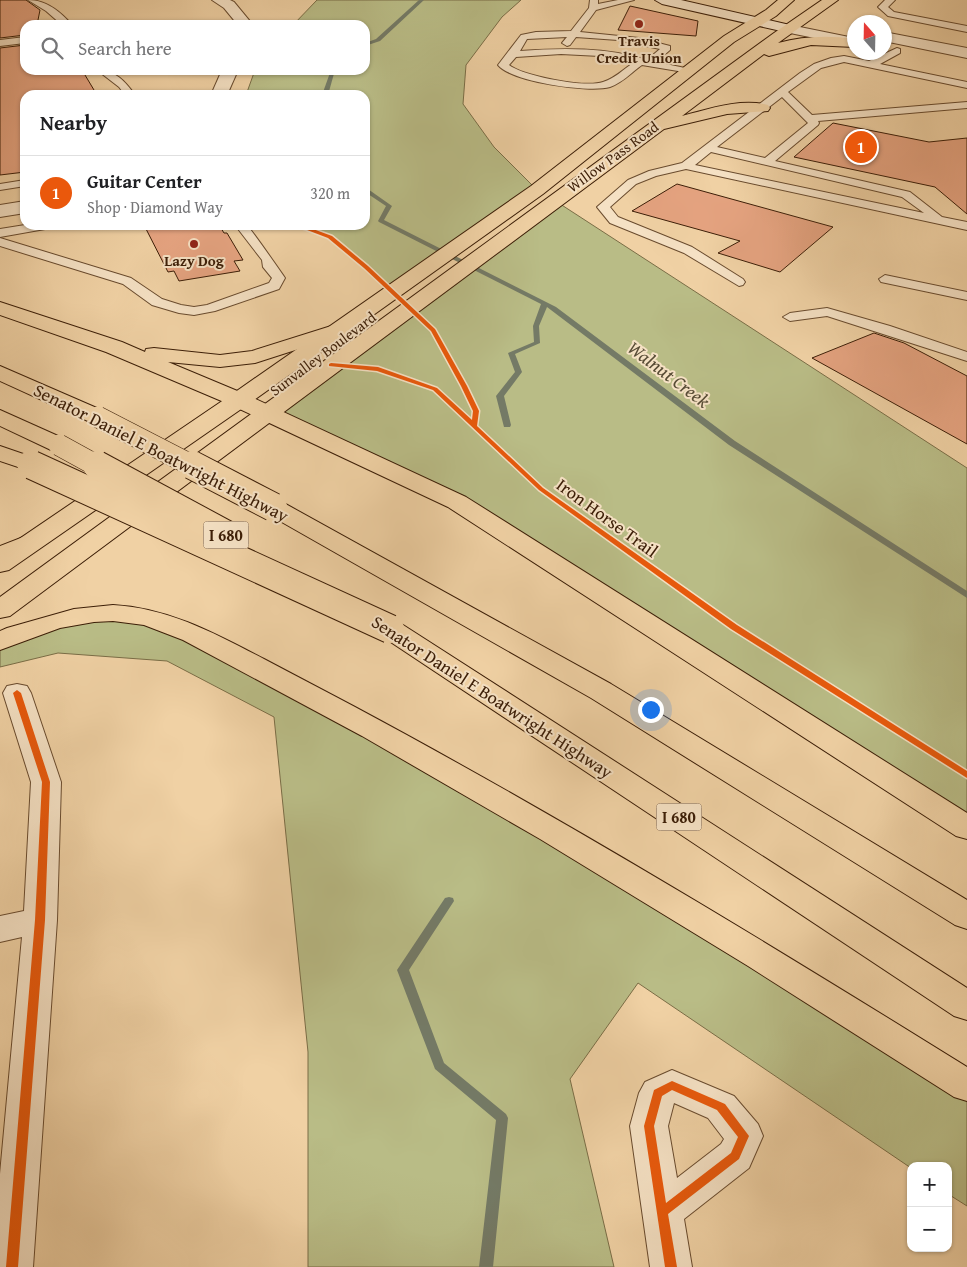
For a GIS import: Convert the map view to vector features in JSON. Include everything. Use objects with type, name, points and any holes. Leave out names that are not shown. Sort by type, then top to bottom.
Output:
[{"type":"main road","name":"Willow Pass Road","points":[[381,301],[537,190],[729,38],[764,18],[788,0]]},
{"type":"main road","name":"Willow Pass Road","points":[[397,316],[748,59],[776,36],[790,29],[829,2]]},
{"type":"main road","points":[[829,2],[835,16]]},
{"type":"main road","points":[[748,59],[782,46],[818,39],[847,42]]},
{"type":"main road","points":[[652,129],[727,109],[762,108]]},
{"type":"main road","name":"Sunvalley Boulevard","points":[[0,564],[381,301]]},
{"type":"main road","points":[[0,308],[114,347],[239,400],[456,502],[967,828]]},
{"type":"main road","name":"Sunvalley Boulevard","points":[[0,610],[397,316]]},
{"type":"main road","points":[[114,347],[174,357],[220,361],[255,357],[335,331]]},
{"type":"main road","name":"Senator Daniel E Boatwright Highway","points":[[0,374],[98,417],[273,507],[601,690],[967,916]]},
{"type":"main road","name":"Senator Daniel E Boatwright Highway","points":[[0,417],[59,445],[234,539],[390,629],[967,1006]]},
{"type":"main road","points":[[0,453],[27,463],[390,629]]},
{"type":"main road","points":[[0,556],[31,542]]},
{"type":"main road","points":[[0,641],[25,630],[70,617],[114,614],[147,617],[197,636],[343,712],[501,801],[967,1086]]},
{"type":"street","points":[[662,0],[764,18],[804,19],[847,28]]},
{"type":"street","points":[[710,0],[790,29],[847,41]]},
{"type":"street","points":[[230,2],[243,20]]},
{"type":"street","points":[[892,38],[967,53]]},
{"type":"street","points":[[892,50],[967,66]]},
{"type":"street","points":[[221,90],[228,75]]},
{"type":"street","points":[[0,211],[20,208]]},
{"type":"street","points":[[12,1267],[40,920],[46,782],[17,693]]},
{"type":"street","points":[[0,929],[40,920]]},
{"type":"street","points":[[662,1212],[671,1267]]},
{"type":"lane","points":[[32,0],[49,9],[62,20]]},
{"type":"lane","points":[[561,51],[593,4],[630,0]]},
{"type":"lane","points":[[891,0],[882,7],[891,14],[967,29]]},
{"type":"lane","points":[[531,35],[621,38],[660,44],[667,48],[608,84],[579,86],[512,72],[503,65],[513,54],[524,37],[531,35]]},
{"type":"lane","points":[[0,43],[20,41]]},
{"type":"lane","points":[[513,54],[561,51],[600,54],[687,72]]},
{"type":"lane","points":[[739,282],[688,250],[614,220],[603,208],[632,182],[653,173],[686,166],[711,149],[816,65],[828,60],[844,59],[872,64],[967,85]]},
{"type":"lane","points":[[872,64],[877,60]]},
{"type":"lane","points":[[109,75],[123,85],[126,90]]},
{"type":"lane","points":[[768,161],[814,123],[811,118],[782,92]]},
{"type":"lane","points":[[811,118],[967,105]]},
{"type":"lane","points":[[711,149],[906,194],[940,220]]},
{"type":"lane","points":[[686,166],[967,226]]},
{"type":"lane","points":[[0,187],[20,184]]},
{"type":"lane","points":[[0,233],[20,229]]},
{"type":"lane","points":[[0,242],[126,281],[161,304],[194,311],[210,308],[274,286],[279,278],[269,267],[268,260],[245,230]]},
{"type":"lane","points":[[885,279],[967,296]]},
{"type":"lane","points":[[790,317],[827,312],[967,356]]},
{"type":"green space","points":[[317,0],[521,0],[502,17],[466,65],[463,104],[494,147],[537,190],[393,292],[330,237],[311,230],[370,230],[370,90],[248,90],[253,75],[370,75],[370,20],[298,20]]},
{"type":"green space","points":[[554,200],[967,468],[967,828],[494,524],[266,413]]},
{"type":"green space","points":[[114,614],[197,636],[967,1086],[967,1206],[952,1197],[952,1162],[907,1162],[907,1165],[638,983],[570,1079],[614,1267],[308,1267],[308,1052],[274,717],[167,661],[58,653],[0,667],[0,641]]},
{"type":"building","points":[[0,0],[26,0],[40,10],[38,20],[20,20],[20,36],[0,38]]},
{"type":"building","points":[[630,6],[698,21],[696,36],[618,30]]},
{"type":"building","points":[[20,46],[20,75],[85,75],[94,90],[20,90],[20,173],[0,175],[0,48]]},
{"type":"building","points":[[833,123],[929,142],[967,138],[967,214],[935,187],[794,157]]},
{"type":"building","points":[[677,184],[833,227],[780,272],[718,253],[740,241],[632,211]]},
{"type":"building","name":"Lazy Dog","points":[[147,230],[222,230],[224,233],[227,233],[243,260],[234,261],[240,271],[179,281],[174,271],[168,272]]},
{"type":"building","points":[[874,333],[904,343],[967,376],[967,444],[812,358]]},
{"type":"waterway","name":"Walnut Creek","points":[[370,43],[378,40],[422,0]]},
{"type":"waterway","name":"Walnut Creek","points":[[327,90],[331,75]]},
{"type":"waterway","name":"Walnut Creek","points":[[370,193],[389,206],[381,221],[545,303]]},
{"type":"waterway","points":[[507,425],[500,396],[519,372],[511,353],[537,343],[536,326],[545,303]]},
{"type":"waterway","name":"Walnut Creek","points":[[545,303],[554,308],[732,443],[967,595]]},
{"type":"waterway","points":[[449,901],[403,970],[439,1066],[502,1118],[486,1267]]},
{"type":"cycle path","name":"Iron Horse Trail","points":[[311,230],[330,237],[366,267],[433,330],[476,411],[474,426],[541,489],[734,627],[967,775]]},
{"type":"cycle path","points":[[331,365],[378,369],[435,389],[474,426]]},
{"type":"cycle path","points":[[12,1267],[40,920],[46,782],[17,693]]},
{"type":"cycle path","points":[[663,1212],[735,1156],[744,1136],[721,1107],[672,1085],[658,1093],[649,1126],[671,1267]]},
{"type":"place","name":"Travis Credit Union","points":[[639,24]]},
{"type":"place","name":"Guitar Center","points":[[861,147]]},
{"type":"place","name":"Lazy Dog","points":[[194,244]]}]
